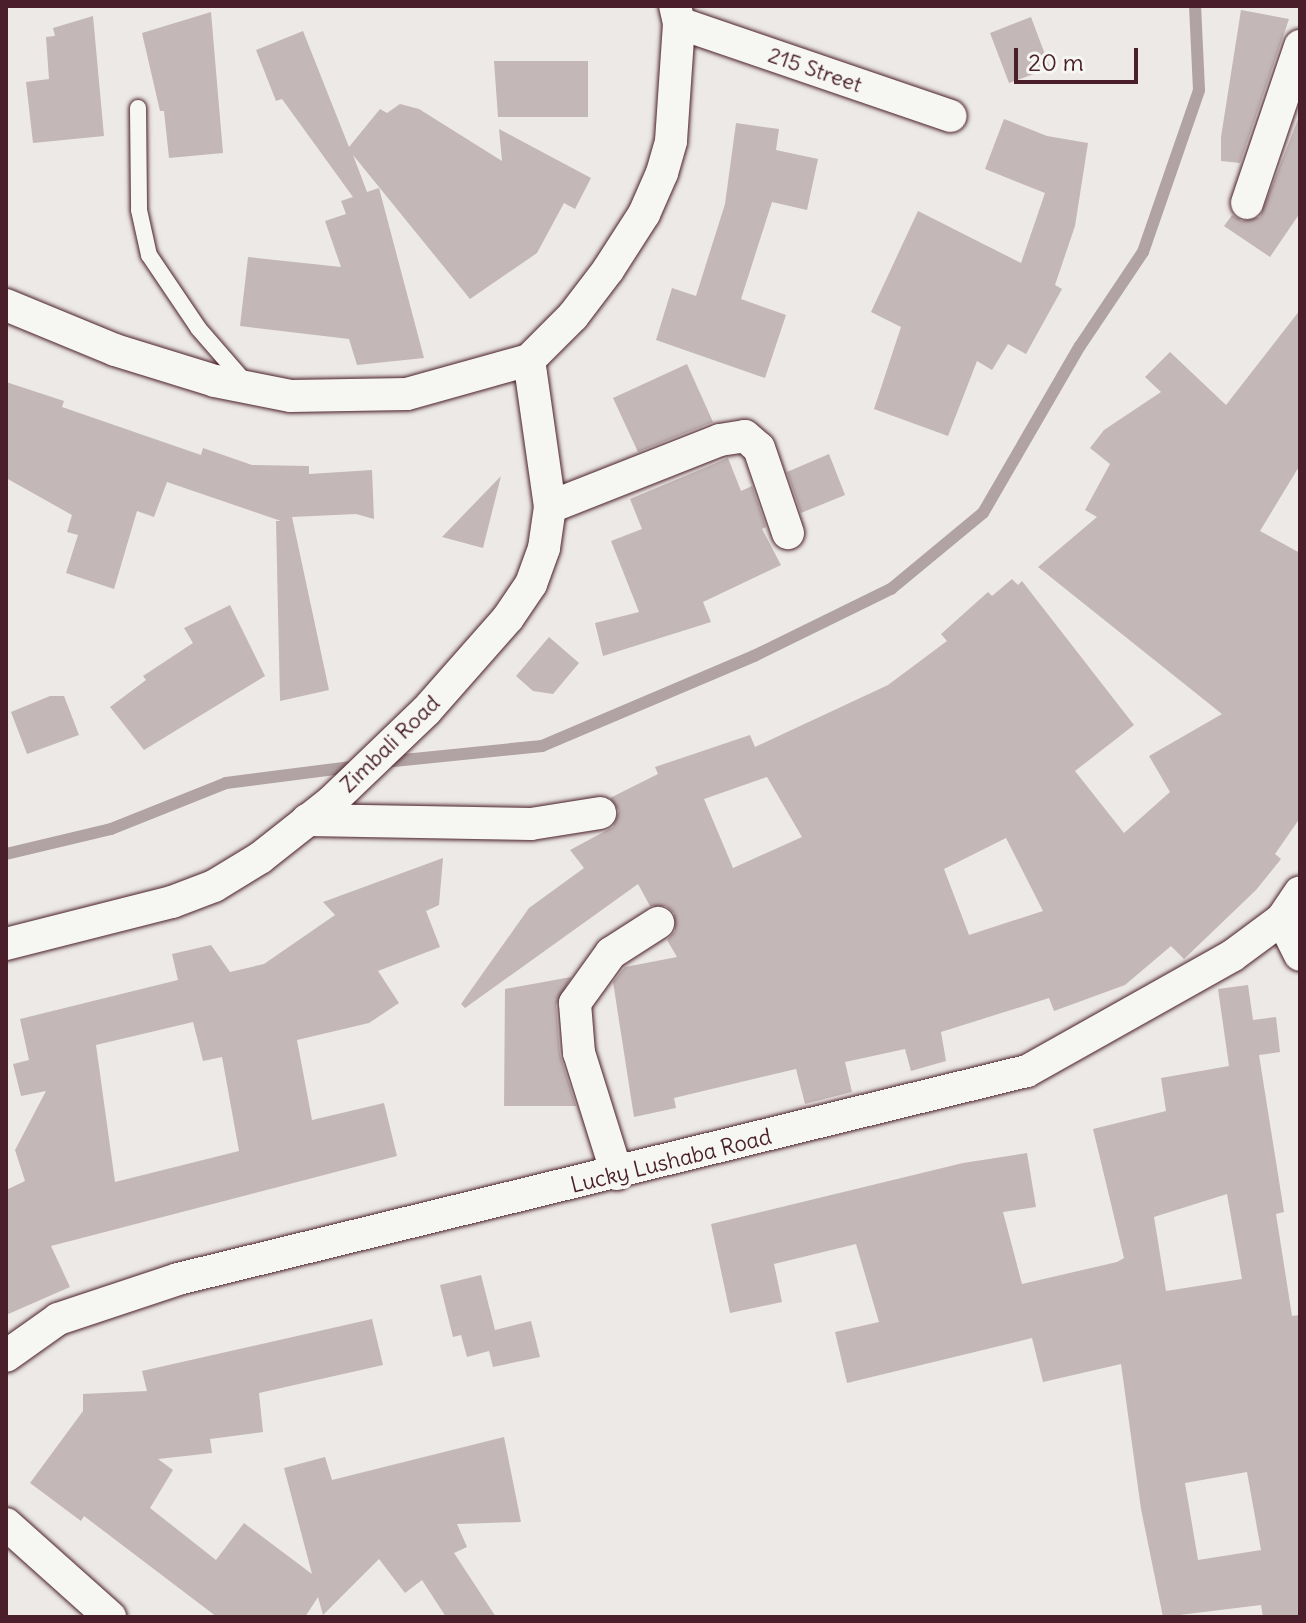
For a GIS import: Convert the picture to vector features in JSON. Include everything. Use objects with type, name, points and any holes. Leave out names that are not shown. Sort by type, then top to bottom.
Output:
[{"type":"street","name":"215 Street","points":[[677,14],[950,116]]},
{"type":"street","points":[[6,305],[115,350],[250,387],[347,398],[407,394],[529,360],[573,316],[608,270],[644,214],[662,173],[671,141],[677,14]]},
{"type":"street","points":[[1247,203],[1300,46]]},
{"type":"street","name":"Zimbali Road","points":[[6,944],[172,902],[214,886],[260,858],[319,811],[426,711],[531,584],[544,548],[550,507],[529,360]]},
{"type":"street","points":[[550,507],[720,440],[745,436],[759,448],[788,533]]},
{"type":"street","points":[[319,811],[531,824],[600,813]]},
{"type":"street","name":"Lucky Lushaba Road","points":[[6,1356],[58,1319],[100,1302],[1027,1071],[1157,1001],[1282,919],[1300,892]]},
{"type":"street","points":[[1282,919],[1300,955]]},
{"type":"street","points":[[617,1174],[579,1053],[575,1003],[611,953],[658,923]]},
{"type":"street","points":[[6,1524],[110,1617]]},
{"type":"lane","points":[[138,108],[139,210],[149,255],[199,329],[250,387]]},
{"type":"building","points":[[1241,10],[1289,19],[1240,163],[1221,161],[1221,137]]},
{"type":"building","points":[[211,12],[223,153],[169,158],[164,111],[160,111],[142,33]]},
{"type":"building","points":[[93,16],[104,136],[33,143],[26,82],[49,79],[46,37],[55,36],[53,28]]},
{"type":"building","points":[[1031,17],[1050,68],[1009,83],[990,33]]},
{"type":"building","points":[[303,31],[349,147],[380,109],[387,113],[400,104],[419,109],[502,161],[499,129],[591,178],[575,209],[564,203],[537,253],[470,299],[353,155],[367,192],[379,188],[424,358],[357,365],[349,339],[240,326],[248,257],[341,267],[325,221],[346,214],[341,201],[353,197],[282,99],[276,101],[256,50]]},
{"type":"building","points":[[494,61],[588,61],[588,117],[498,117]]},
{"type":"building","points":[[1300,114],[1300,213],[1270,257],[1224,226],[1232,215],[1242,221],[1260,217]]},
{"type":"building","points":[[1004,119],[1047,136],[1088,143],[1075,226],[1055,285],[1062,289],[1026,354],[1008,344],[992,370],[977,361],[948,436],[874,409],[901,327],[871,312],[918,211],[1021,263],[1045,193],[985,169]]},
{"type":"building","points":[[736,123],[779,129],[776,150],[818,159],[807,210],[772,202],[741,299],[786,315],[765,378],[656,340],[672,288],[696,296],[725,204]]},
{"type":"building","points":[[1300,310],[1300,465],[1260,531],[1300,553],[1300,818],[1275,854],[1281,859],[1256,890],[1184,959],[1171,946],[1125,985],[1054,1011],[1049,998],[941,1032],[946,1061],[911,1071],[905,1049],[845,1062],[852,1092],[805,1104],[796,1069],[674,1098],[676,1108],[634,1117],[613,982],[625,967],[677,957],[667,940],[675,931],[674,913],[666,906],[650,906],[638,884],[465,1008],[461,1004],[529,908],[584,868],[570,850],[613,827],[619,811],[610,798],[658,774],[655,767],[750,735],[755,747],[888,685],[947,641],[941,634],[988,592],[992,596],[1012,579],[1018,585],[1022,581],[1134,725],[1075,771],[1124,833],[1170,792],[1149,756],[1222,714],[1038,567],[1097,517],[1085,510],[1110,464],[1090,448],[1104,430],[1161,392],[1145,377],[1170,352],[1226,405]],"holes":[[[767,777],[802,837],[733,868],[704,799]],[[1006,838],[1043,911],[969,935],[944,869]]]},
{"type":"building","points":[[687,364],[713,422],[638,452],[613,398]]},
{"type":"building","points":[[6,382],[64,401],[62,407],[201,455],[203,448],[252,465],[309,466],[309,474],[372,470],[374,519],[356,514],[292,517],[329,690],[280,701],[276,521],[281,521],[167,482],[154,517],[137,511],[114,589],[66,573],[78,535],[67,532],[72,515],[6,478]]},
{"type":"building","points":[[829,454],[845,495],[801,513],[787,472]]},
{"type":"building","points":[[728,458],[741,491],[752,486],[766,527],[762,529],[781,565],[703,602],[711,622],[603,656],[595,623],[639,612],[611,541],[642,529],[630,499]]},
{"type":"building","points":[[501,476],[483,548],[442,537]]},
{"type":"building","points":[[230,605],[265,676],[144,750],[110,707],[146,680],[143,676],[193,643],[184,628]]},
{"type":"building","points":[[549,637],[579,663],[553,694],[533,691],[516,676]]},
{"type":"building","points":[[50,696],[64,696],[79,735],[27,754],[11,712]]},
{"type":"building","points":[[443,858],[439,905],[426,911],[440,947],[378,971],[399,1003],[369,1023],[297,1040],[312,1120],[384,1103],[397,1156],[51,1246],[70,1287],[6,1315],[6,1190],[25,1181],[15,1150],[46,1091],[21,1096],[13,1064],[29,1060],[20,1019],[178,980],[172,954],[211,945],[230,972],[264,964],[335,915],[323,902]],"holes":[[[193,1022],[203,1061],[222,1057],[239,1151],[115,1182],[96,1045]]]},
{"type":"building","points":[[571,977],[556,1005],[560,1055],[576,1106],[504,1106],[505,989]]},
{"type":"building","points":[[1248,985],[1253,1020],[1276,1017],[1280,1052],[1259,1055],[1284,1212],[1276,1214],[1292,1316],[1300,1315],[1300,1617],[1263,1617],[1261,1605],[1163,1617],[1141,1509],[1121,1364],[1043,1382],[1032,1338],[847,1383],[835,1332],[879,1322],[856,1244],[774,1264],[782,1302],[730,1313],[711,1224],[963,1163],[1027,1153],[1036,1207],[1003,1212],[1022,1284],[1117,1262],[1124,1258],[1093,1129],[1166,1111],[1161,1078],[1229,1066],[1218,989]],"holes":[[[1227,1194],[1242,1279],[1166,1291],[1154,1217]],[[1247,1472],[1261,1550],[1198,1560],[1185,1483]]]},
{"type":"building","points":[[481,1275],[495,1330],[531,1321],[540,1357],[493,1367],[489,1351],[467,1357],[461,1335],[453,1337],[440,1285]]},
{"type":"building","points":[[372,1319],[383,1365],[259,1393],[263,1432],[210,1439],[212,1453],[158,1459],[173,1470],[150,1508],[216,1560],[244,1523],[312,1574],[284,1468],[325,1457],[332,1480],[504,1437],[521,1522],[457,1524],[467,1547],[454,1553],[496,1617],[446,1617],[422,1580],[405,1593],[379,1559],[323,1615],[318,1597],[305,1617],[217,1617],[84,1516],[81,1521],[30,1483],[83,1411],[83,1394],[147,1391],[142,1371]]},
{"type":"waterway","points":[[384,762],[542,746],[754,656],[891,589],[983,513],[1080,346],[1143,252],[1199,90],[1195,6]]},
{"type":"waterway","points":[[6,854],[111,829],[226,783],[358,766]]}]
